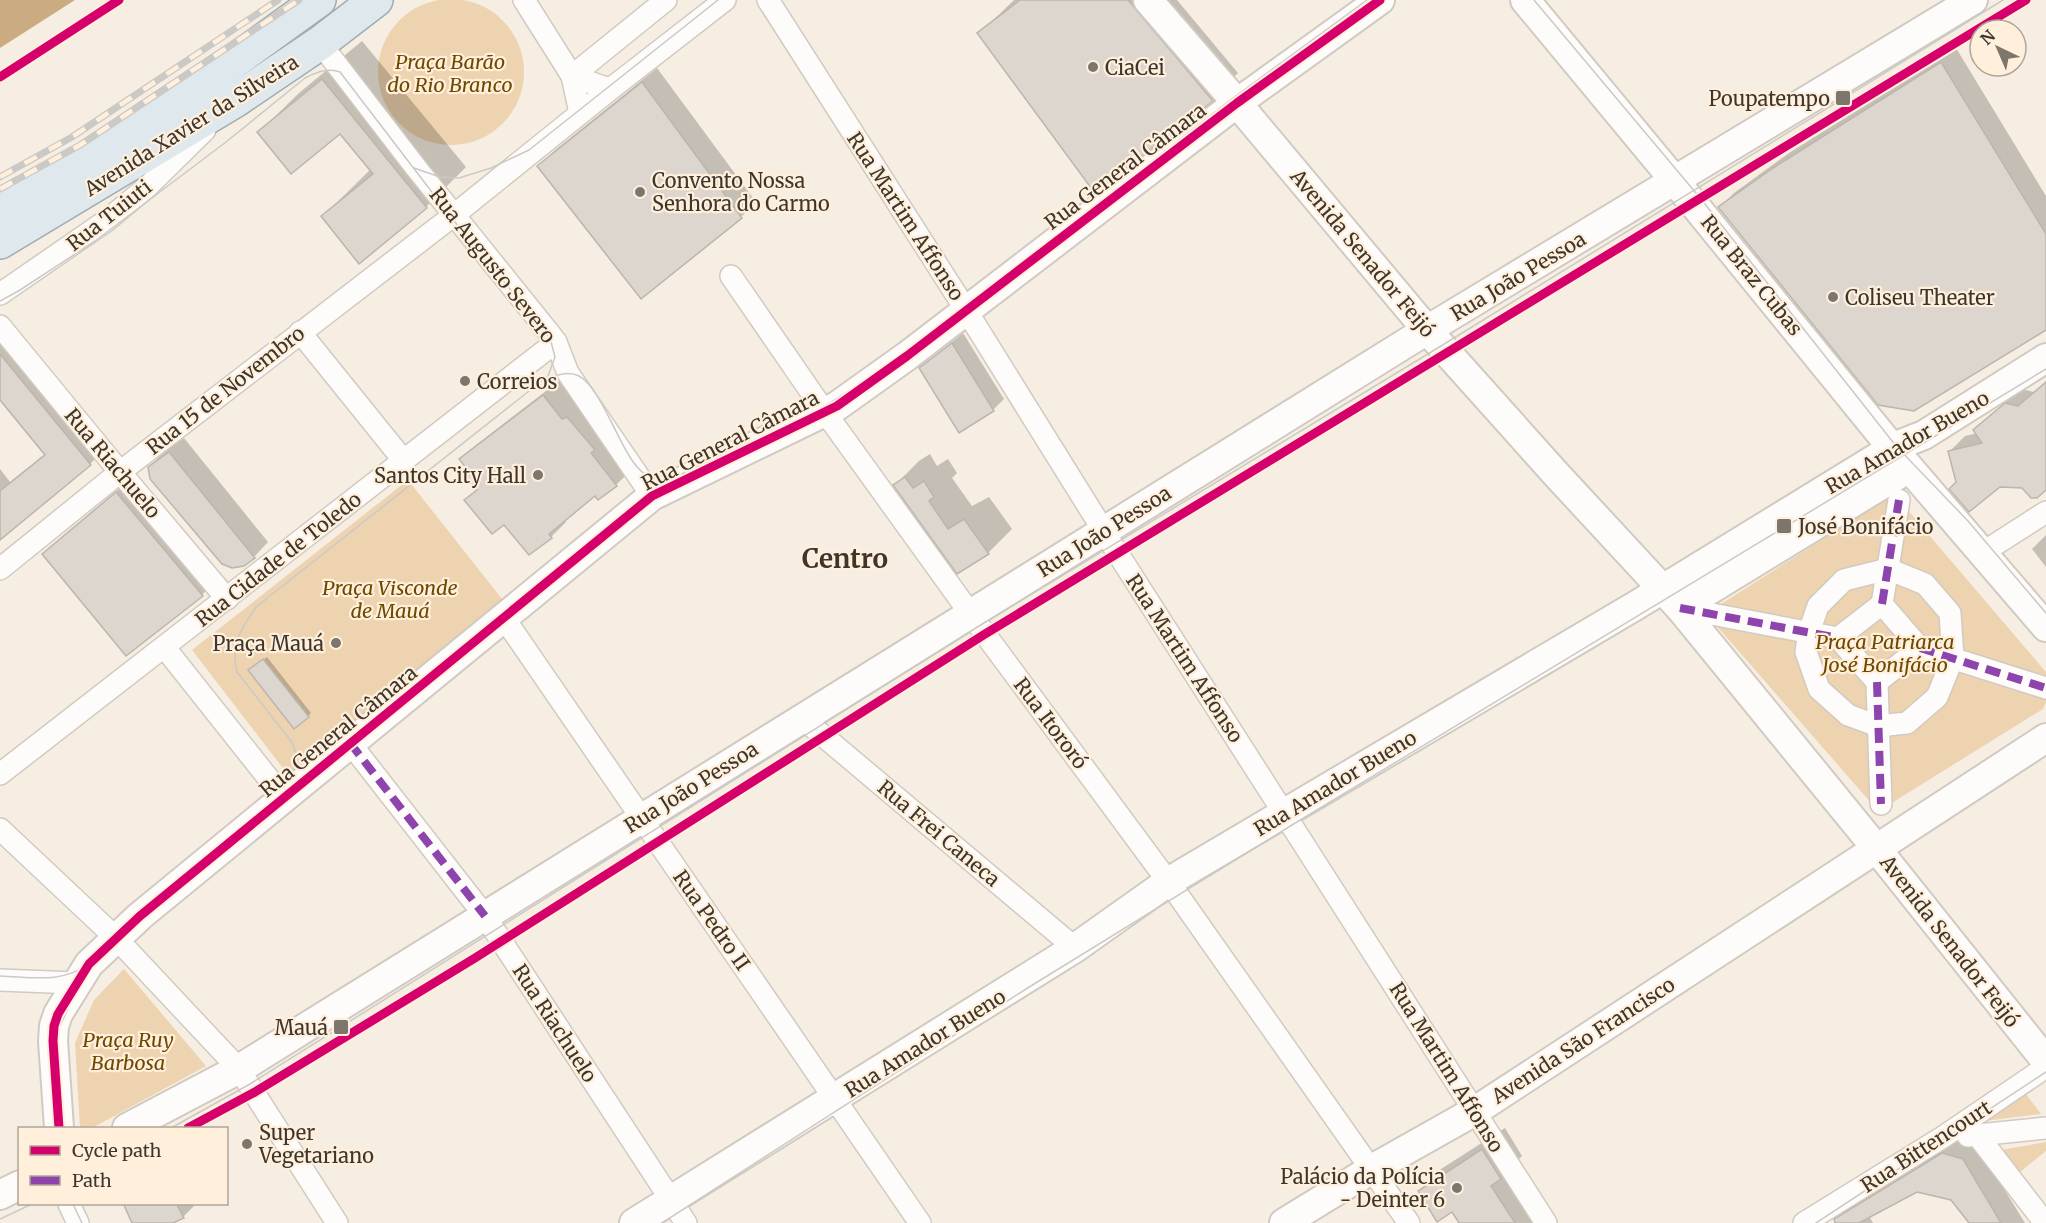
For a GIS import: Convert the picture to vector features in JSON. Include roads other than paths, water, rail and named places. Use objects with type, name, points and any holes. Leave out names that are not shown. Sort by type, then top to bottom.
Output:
[{"type":"main road","name":"Avenida Xavier da Silveira","points":[[0,210],[89,161],[182,99],[319,0]]},
{"type":"main road","name":"Avenida Xavier da Silveira","points":[[0,242],[236,100],[320,43],[376,0]]},
{"type":"street","points":[[524,0],[572,76],[580,113]]},
{"type":"street","points":[[572,76],[666,0]]},
{"type":"street","name":"Rua 15 de Novembro","points":[[0,569],[120,472],[454,215],[725,0]]},
{"type":"street","name":"Rua Martim Affonso","points":[[768,0],[1545,1223]]},
{"type":"street","name":"Avenida Senador Feijó","points":[[1148,0],[1427,330],[1555,473],[1672,598]]},
{"type":"street","name":"Rua General Câmara","points":[[116,938],[652,496],[826,412],[907,356],[1237,103],[1380,0]]},
{"type":"street","name":"Rua Braz Cubas","points":[[1525,0],[1901,458]]},
{"type":"street","name":"Rua João Pessoa","points":[[239,1069],[1427,330],[1973,0]]},
{"type":"street","name":"Rua Augusto Severo","points":[[320,43],[556,342],[568,373],[652,496]]},
{"type":"street","points":[[572,76],[606,88],[613,87]]},
{"type":"street","name":"Rua Tuiuti","points":[[0,294],[106,221],[147,187],[236,100]]},
{"type":"street","name":"Rua Itororó","points":[[731,276],[971,614],[1168,882],[1409,1223]]},
{"type":"street","name":"Rua Riachuelo","points":[[0,326],[227,599]]},
{"type":"street","points":[[300,332],[404,461]]},
{"type":"street","name":"Rua Cidade de Toledo","points":[[0,774],[556,342]]},
{"type":"street","name":"Rua Amador Bueno","points":[[1901,458],[1924,435],[2046,358]]},
{"type":"street","points":[[1672,598],[1901,458],[2046,627]]},
{"type":"street","points":[[1838,638],[1882,604],[1899,500]]},
{"type":"street","points":[[1982,553],[2046,512]]},
{"type":"street","points":[[1888,569],[1924,584],[1950,613],[1953,658],[1937,697],[1907,723],[1878,726],[1848,715],[1819,689],[1806,652],[1809,632],[1818,606],[1844,580],[1888,569]]},
{"type":"street","points":[[1672,598],[1838,638],[1877,682],[1881,804]]},
{"type":"street","points":[[1672,598],[1876,848],[2046,738]]},
{"type":"street","name":"Rua Amador Bueno","points":[[634,1223],[679,1212],[835,1099],[1076,948],[1168,882],[1284,813],[1672,598]]},
{"type":"street","points":[[1882,604],[1920,648],[2046,688]]},
{"type":"street","name":"Rua Pedro II","points":[[504,618],[920,1223]]},
{"type":"street","points":[[165,648],[284,798]]},
{"type":"street","points":[[1877,682],[1920,648]]},
{"type":"street","name":"Rua Frei Caneca","points":[[804,718],[1076,948]]},
{"type":"street","name":"Rua Riachuelo","points":[[350,743],[485,916],[679,1212]]},
{"type":"street","points":[[0,829],[116,938],[239,1069],[337,1223]]},
{"type":"street","name":"Avenida Senador Feijó","points":[[1876,848],[2046,1061]]},
{"type":"street","name":"Avenida São Francisco","points":[[1284,1223],[1372,1169],[1475,1111],[1876,848]]},
{"type":"street","points":[[59,1127],[54,1026],[58,1014],[89,964],[116,938]]},
{"type":"street","points":[[0,980],[76,983]]},
{"type":"street","name":"Rua Bittencourt","points":[[1804,1223],[1943,1137],[2046,1067]]},
{"type":"street","points":[[129,1127],[239,1069]]},
{"type":"street","points":[[1943,1137],[1978,1136],[2046,1128]]},
{"type":"street","points":[[1978,1136],[2044,1223]]},
{"type":"street","points":[[0,1195],[18,1186]]},
{"type":"street","points":[[70,1205],[78,1223]]},
{"type":"tram line","points":[[414,168],[440,177],[459,178],[491,168],[529,150],[718,0]]},
{"type":"tram line","points":[[63,1127],[59,1028],[97,949],[132,917],[650,492],[669,480],[822,408],[863,382],[934,330],[1233,98],[1367,0]]},
{"type":"tram line","points":[[1534,0],[1701,199],[1896,446],[1968,521],[2046,613]]},
{"type":"tram line","points":[[173,1127],[250,1084],[979,626],[1441,346],[2003,0]]},
{"type":"tram line","points":[[0,301],[95,241],[226,142],[305,78],[331,70],[340,72],[451,217],[550,338],[555,357],[548,376],[256,607],[246,623],[236,645],[237,672],[294,747],[295,764],[284,787]]},
{"type":"tram line","points":[[662,1223],[1026,989],[1292,825],[2046,369]]},
{"type":"tram line","points":[[543,380],[556,375],[579,376],[598,398],[625,448],[643,473],[653,477],[676,471]]},
{"type":"tram line","points":[[0,976],[57,977],[89,964]]},
{"type":"tram line","points":[[1816,1223],[2046,1072]]},
{"type":"tram line","points":[[0,1219],[30,1205]]},
{"type":"tram line","points":[[73,1205],[82,1223]]},
{"type":"railway","points":[[0,177],[72,137],[278,0]]},
{"type":"railway","points":[[0,189],[80,145],[299,0]]},
{"type":"place","name":"CiaCei","points":[[1093,67]]},
{"type":"place","name":"Poupatempo","points":[[1843,98]]},
{"type":"place","name":"Convento Nossa Senhora do Carmo","points":[[640,192]]},
{"type":"place","name":"Coliseu Theater","points":[[1833,297]]},
{"type":"place","name":"Correios","points":[[465,381]]},
{"type":"place","name":"Santos City Hall","points":[[538,475]]},
{"type":"place","name":"José Bonifácio","points":[[1784,526]]},
{"type":"place","name":"Praça Mauá","points":[[336,643]]},
{"type":"place","name":"Mauá","points":[[341,1027]]},
{"type":"place","name":"Super Vegetariano","points":[[247,1144]]},
{"type":"place","name":"Palácio da Polícia - Deinter 6","points":[[1457,1188]]},
{"type":"district","name":"Centro","points":[[845,558]]},
{"type":"park label","name":"Praça Barão do Rio Branco","points":[[450,72]]},
{"type":"park label","name":"Praça Visconde de Mauá","points":[[390,598]]},
{"type":"park label","name":"Praça Patriarca José Bonifácio","points":[[1885,652]]},
{"type":"park label","name":"Praça Ruy Barbosa","points":[[128,1050]]}]
